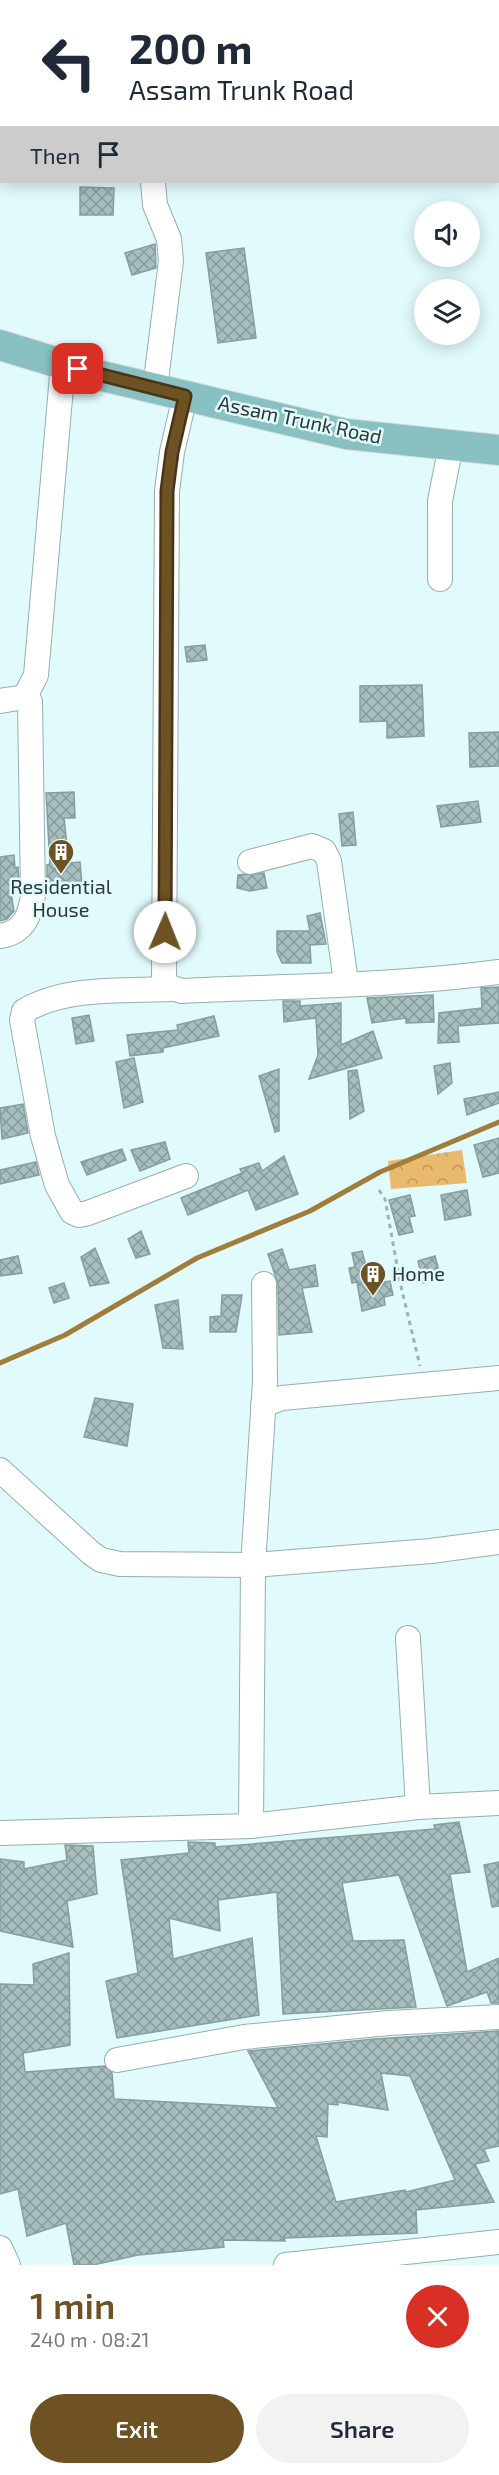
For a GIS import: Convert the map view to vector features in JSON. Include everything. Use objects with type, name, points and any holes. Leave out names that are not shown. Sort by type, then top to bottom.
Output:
[{"type":"main road","name":"Assam Trunk Road","points":[[0,345],[185,396],[346,434],[499,450]]},
{"type":"street","points":[[153,183],[155,205],[171,248],[155,388]]},
{"type":"street","points":[[25,697],[36,675],[63,364]]},
{"type":"street","points":[[172,989],[164,978],[167,808],[165,566],[167,491],[172,452],[185,396]]},
{"type":"street","points":[[440,579],[439,514],[451,445]]},
{"type":"street","points":[[0,701],[25,697]]},
{"type":"street","points":[[0,936],[20,928],[30,915],[33,896],[30,702],[25,697]]},
{"type":"street","points":[[250,862],[312,846],[324,851],[329,861],[346,982]]},
{"type":"street","points":[[186,1176],[88,1213],[79,1215],[72,1212],[57,1185],[48,1157],[22,1020],[24,1011],[34,1005],[78,994],[406,980],[499,972]]},
{"type":"street","points":[[251,1826],[253,1565],[263,1406],[264,1284]]},
{"type":"street","points":[[263,1406],[282,1398],[499,1378]]},
{"type":"street","points":[[0,1470],[101,1560],[139,1565],[253,1565],[431,1551],[499,1542]]},
{"type":"street","points":[[408,1638],[418,1807]]},
{"type":"street","points":[[0,1833],[251,1826],[418,1807],[499,1803]]},
{"type":"street","points":[[117,2060],[244,2037],[389,2023],[499,2017]]},
{"type":"street","points":[[286,2265],[499,2242]]},
{"type":"street","points":[[0,2248],[8,2265]]},
{"type":"path","points":[[379,1190],[385,1199],[400,1282],[425,1385]]},
{"type":"green space","points":[[462,1150],[467,1183],[391,1189],[388,1161]]},
{"type":"building","points":[[80,187],[114,188],[113,215],[80,215]]},
{"type":"building","points":[[155,244],[156,268],[132,275],[125,253]]},
{"type":"building","points":[[244,248],[256,338],[218,343],[206,253]]},
{"type":"building","points":[[205,645],[207,660],[187,662],[185,647]]},
{"type":"building","points":[[422,685],[424,736],[387,738],[387,721],[360,722],[360,686]]},
{"type":"building","points":[[499,732],[499,766],[470,767],[469,733]]},
{"type":"building","points":[[74,792],[75,818],[64,818],[69,863],[80,862],[82,884],[47,887],[47,865],[50,864],[46,793]]},
{"type":"building","points":[[478,801],[481,822],[441,827],[437,806]]},
{"type":"building","points":[[353,812],[356,845],[342,846],[339,814]]},
{"type":"building","points":[[14,855],[15,868],[18,867],[19,886],[10,887],[14,911],[7,919],[0,921],[0,857]]},
{"type":"building","points":[[264,873],[267,888],[250,891],[237,888],[238,875]]},
{"type":"building","points":[[320,913],[326,944],[310,945],[311,963],[282,963],[277,952],[277,931],[310,931],[307,916]]},
{"type":"building","points":[[499,987],[499,1023],[458,1026],[459,1042],[438,1043],[439,1013],[482,1008],[481,988]]},
{"type":"building","points":[[433,995],[434,1022],[406,1023],[406,1018],[372,1023],[367,998]]},
{"type":"building","points":[[283,1001],[300,1001],[300,1006],[341,1003],[341,1045],[373,1031],[382,1058],[309,1079],[318,1055],[316,1018],[284,1022]]},
{"type":"building","points":[[89,1015],[94,1041],[76,1044],[72,1018]]},
{"type":"building","points":[[214,1016],[219,1036],[163,1048],[163,1052],[130,1056],[127,1035],[178,1030],[177,1025]]},
{"type":"building","points":[[134,1058],[143,1102],[124,1108],[116,1062]]},
{"type":"building","points":[[450,1063],[452,1083],[438,1094],[434,1066]]},
{"type":"building","points":[[279,1069],[279,1131],[275,1132],[259,1076]]},
{"type":"building","points":[[357,1070],[364,1111],[350,1119],[348,1071]]},
{"type":"building","points":[[499,1092],[499,1103],[467,1115],[464,1099]]},
{"type":"building","points":[[23,1104],[28,1133],[2,1139],[0,1108]]},
{"type":"building","points":[[499,1138],[499,1173],[483,1177],[474,1145]]},
{"type":"building","points":[[165,1142],[170,1159],[140,1171],[131,1150]]},
{"type":"building","points":[[122,1149],[126,1160],[87,1175],[81,1162]]},
{"type":"building","points":[[284,1156],[298,1194],[256,1210],[248,1190],[188,1215],[181,1198],[242,1173],[240,1169],[259,1163],[262,1171]]},
{"type":"building","points":[[36,1162],[39,1175],[0,1184],[0,1170]]},
{"type":"building","points":[[467,1190],[471,1215],[445,1220],[441,1195]]},
{"type":"building","points":[[410,1195],[415,1216],[409,1217],[413,1232],[399,1235],[389,1200]]},
{"type":"building","points":[[141,1231],[150,1254],[136,1258],[128,1239]]},
{"type":"building","points":[[95,1248],[109,1283],[90,1286],[81,1257]]},
{"type":"building","points":[[282,1249],[289,1270],[315,1265],[318,1286],[302,1288],[312,1332],[279,1335],[278,1284],[268,1254]]},
{"type":"building","points":[[362,1251],[371,1284],[390,1281],[393,1295],[384,1297],[385,1305],[362,1311],[357,1282],[352,1283],[349,1268],[355,1267],[352,1253]]},
{"type":"building","points":[[18,1256],[22,1273],[0,1276],[0,1260]]},
{"type":"building","points":[[435,1256],[441,1279],[423,1283],[418,1261]]},
{"type":"building","points":[[64,1283],[69,1298],[54,1303],[49,1288]]},
{"type":"building","points":[[222,1295],[242,1295],[236,1332],[210,1332],[210,1317],[221,1316]]},
{"type":"building","points":[[178,1300],[183,1349],[163,1348],[155,1305]]},
{"type":"building","points":[[95,1398],[133,1404],[127,1446],[84,1437]]},
{"type":"building","points":[[459,1822],[470,1872],[450,1874],[467,1972],[499,1958],[499,2003],[491,2003],[487,1992],[447,2006],[399,1875],[342,1883],[353,1941],[404,1940],[416,2007],[283,2014],[277,1892],[218,1900],[220,1931],[169,1918],[173,1959],[252,1938],[259,2015],[117,2038],[106,1981],[138,1973],[121,1860],[189,1853],[188,1842],[215,1843],[215,1847],[435,1829],[434,1825]]},
{"type":"building","points":[[65,1845],[93,1846],[97,1894],[67,1901],[73,1947],[0,1931],[0,1859],[24,1862],[24,1869],[67,1860]]},
{"type":"building","points":[[499,1862],[499,1906],[492,1907],[484,1865]]},
{"type":"building","points":[[69,1953],[70,2045],[23,2053],[25,2072],[105,2066],[112,2073],[114,2099],[278,2108],[248,2051],[375,2039],[499,2031],[499,2146],[484,2149],[489,2161],[475,2164],[494,2202],[416,2210],[417,2233],[284,2238],[285,2241],[223,2240],[224,2247],[138,2255],[93,2265],[74,2265],[66,2223],[27,2236],[18,2189],[0,2194],[0,1984],[34,1985],[33,1964]],"holes":[[[381,2073],[410,2076],[455,2180],[406,2192],[405,2190],[336,2202],[316,2136],[327,2137],[328,2104],[338,2105],[337,2102],[388,2110]]]},
{"type":"waterway","points":[[0,1363],[65,1335],[197,1258],[310,1211],[380,1172],[499,1122]]},
{"type":"place","name":"Residential House","points":[[61,875]]},
{"type":"place","name":"Home","points":[[373,1297]]},
{"type":"route","points":[[78,369],[185,396],[172,452],[167,491],[165,932]]}]
